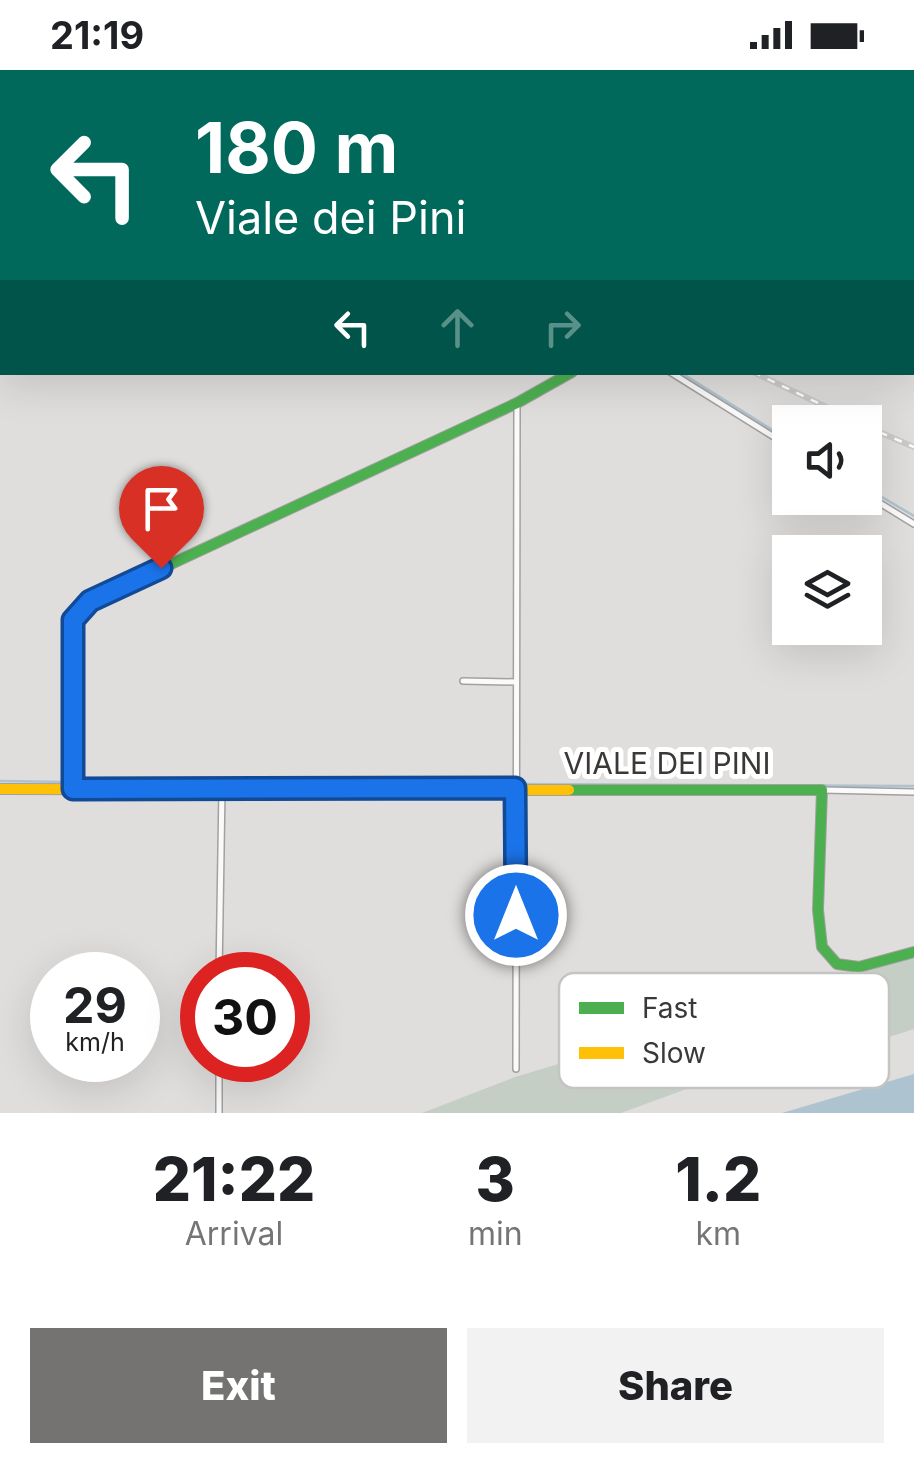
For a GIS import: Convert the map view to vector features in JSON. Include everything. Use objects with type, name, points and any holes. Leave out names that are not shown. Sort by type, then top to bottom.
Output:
[{"type":"street","points":[[73,783],[73,620],[83,605],[517,403],[567,375]]},
{"type":"street","points":[[675,375],[772,436]]},
{"type":"street","points":[[516,1068],[517,403]]},
{"type":"street","points":[[882,504],[914,524]]},
{"type":"street","points":[[464,682],[516,682]]},
{"type":"street","name":"VIALE DEI PINI","points":[[0,789],[73,783],[222,788],[914,792]]},
{"type":"street","points":[[219,952],[222,788]]},
{"type":"street","points":[[822,790],[818,910],[822,947],[837,964],[859,968],[914,952]]},
{"type":"street","points":[[219,1082],[220,1113]]},
{"type":"shaded area","points":[[914,957],[914,1029],[889,1037],[889,973],[861,973]]},
{"type":"shaded area","points":[[559,1064],[559,1088],[689,1088],[621,1113],[422,1113]]},
{"type":"water","points":[[914,1074],[914,1113],[782,1113],[867,1088],[889,1088],[889,1081]]},
{"type":"waterway","points":[[685,375],[772,430]]},
{"type":"waterway","points":[[882,497],[914,516]]},
{"type":"waterway","points":[[0,781],[68,782]]},
{"type":"waterway","points":[[76,782],[509,784]]},
{"type":"waterway","points":[[521,784],[914,786]]},
{"type":"railway","points":[[759,375],[822,405]]},
{"type":"railway","points":[[882,433],[914,447]]},
{"type":"traffic: fast","points":[[73,789],[73,619],[83,605],[517,403],[567,375]]},
{"type":"traffic: fast","points":[[569,790],[822,790],[818,910],[822,947],[837,964],[859,967],[914,952]]},
{"type":"traffic: slow","points":[[0,789],[569,790]]},
{"type":"route","points":[[161,568],[83,605],[73,620],[73,789],[515,788],[516,915]]}]
